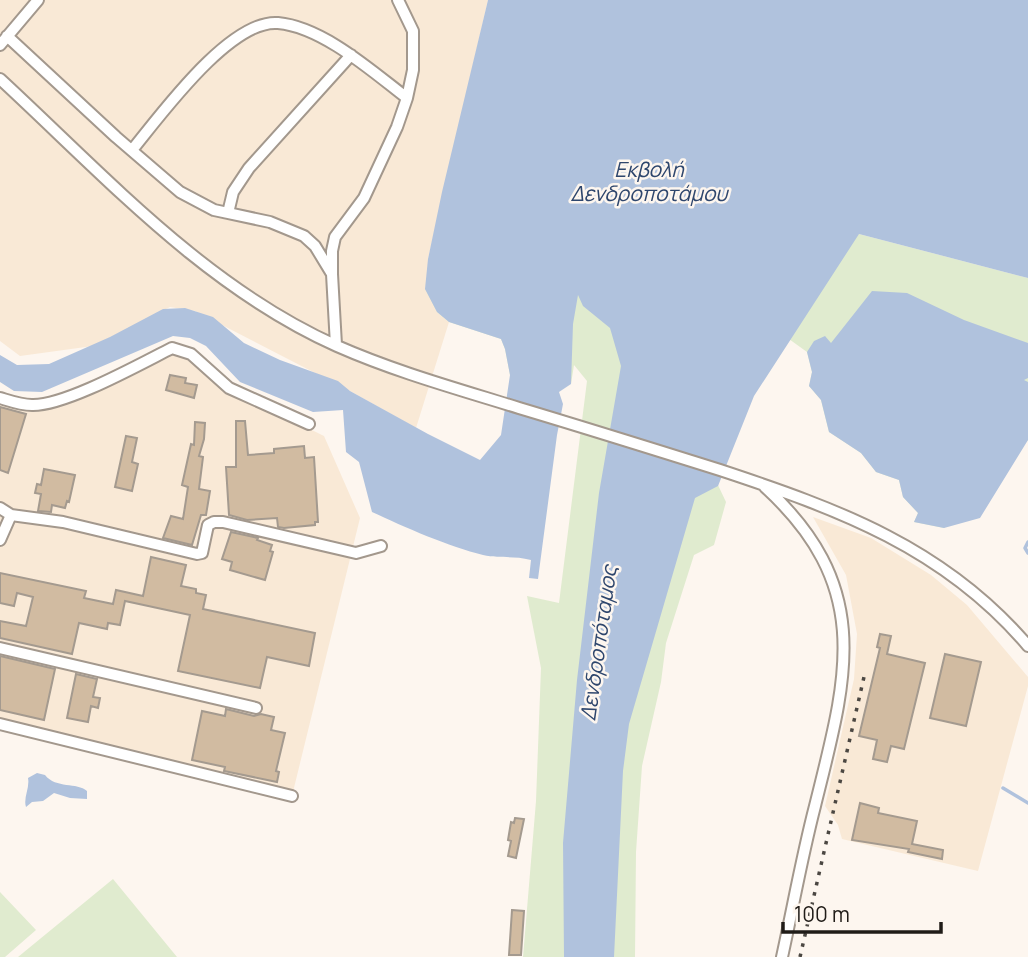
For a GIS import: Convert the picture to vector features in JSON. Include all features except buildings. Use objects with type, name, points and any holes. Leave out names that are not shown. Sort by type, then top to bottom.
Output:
[{"type":"street","points":[[38,0],[4,40],[180,192],[199,203],[228,213],[270,222],[304,236],[316,246],[332,274]]},
{"type":"street","points":[[336,345],[332,274],[335,237],[364,198],[397,127],[413,70],[413,31],[398,0]]},
{"type":"street","points":[[132,150],[185,85],[226,46],[254,27],[278,23],[313,33],[351,55],[407,98]]},
{"type":"street","points":[[228,213],[233,192],[249,167],[351,55]]},
{"type":"street","points":[[0,79],[161,228],[216,275],[252,300],[336,345],[377,362],[762,484],[864,523],[922,554],[984,601],[1008,622],[1028,646]]},
{"type":"street","points":[[0,398],[33,405],[52,402],[73,395],[172,348],[191,354],[229,388],[309,424]]},
{"type":"street","points":[[762,484],[801,523],[818,547],[830,571],[843,636],[842,684],[836,723],[782,957]]},
{"type":"street","points":[[0,508],[12,515],[63,522],[197,554],[202,553],[208,525],[214,522],[356,553],[381,546]]},
{"type":"street","points":[[0,541],[12,515]]},
{"type":"street","points":[[0,648],[256,708]]},
{"type":"street","points":[[0,724],[292,796]]},
{"type":"shaded area","points":[[0,0],[488,0],[428,259],[437,312],[449,322],[416,428],[195,311],[170,307],[93,346],[20,356],[0,341]]},
{"type":"shaded area","points":[[177,354],[205,368],[263,406],[324,436],[360,518],[292,796],[0,724],[0,397],[20,403],[62,400],[153,356]]},
{"type":"shaded area","points":[[813,517],[871,538],[931,575],[967,605],[1028,677],[1028,686],[978,871],[842,839],[838,825],[825,806],[854,679],[857,634],[846,575]]},
{"type":"green space","points":[[859,234],[1028,278],[1028,440],[944,528],[914,522],[918,513],[903,497],[899,480],[876,472],[861,453],[829,432],[821,400],[809,386],[812,372],[807,352],[782,334],[736,418],[717,483],[726,502],[714,545],[694,555],[666,643],[661,682],[642,766],[636,852],[635,957],[523,957],[536,801],[541,668],[527,596],[559,603],[587,381],[574,365],[571,384],[510,375],[501,339],[449,322],[437,312],[425,289]]},
{"type":"green space","points":[[113,879],[177,957],[18,957]]},
{"type":"green space","points":[[0,892],[36,930],[5,957],[0,957]]},
{"type":"water","points":[[488,0],[1028,0],[1028,278],[859,234],[754,396],[718,486],[695,498],[629,724],[623,771],[614,957],[564,957],[563,843],[577,680],[599,493],[621,366],[610,328],[583,306],[578,295],[573,324],[571,384],[559,392],[563,404],[538,579],[529,578],[531,560],[489,556],[470,551],[372,512],[359,462],[346,452],[343,410],[313,412],[240,382],[206,346],[190,338],[173,336],[42,392],[14,391],[0,382],[0,355],[17,365],[49,364],[110,337],[163,309],[185,308],[213,317],[244,343],[280,360],[338,381],[350,391],[480,460],[501,435],[510,375],[505,349],[501,339],[449,322],[437,312],[425,289],[428,259],[442,192]]},
{"type":"water","points":[[872,291],[907,293],[964,320],[1028,343],[1028,378],[1024,380],[1028,382],[1028,440],[980,518],[944,528],[914,522],[918,513],[903,497],[899,480],[876,472],[861,453],[829,432],[821,400],[809,386],[812,372],[807,352],[814,341],[825,336],[831,343]]},
{"type":"water","points":[[37,773],[55,782],[83,788],[87,791],[87,799],[54,793],[43,801],[32,802],[26,807],[28,778]]},
{"type":"waterway","points":[[1028,542],[1025,548],[1028,553]]},
{"type":"waterway","points":[[1003,788],[1028,803]]},
{"type":"railway","points":[[800,957],[864,677]]},
{"type":"water label","name":"Εκβολή Δενδροποτάμου","points":[[649,182]]},
{"type":"water label","name":"Δενδροπόταμος","points":[[599,643]]}]
